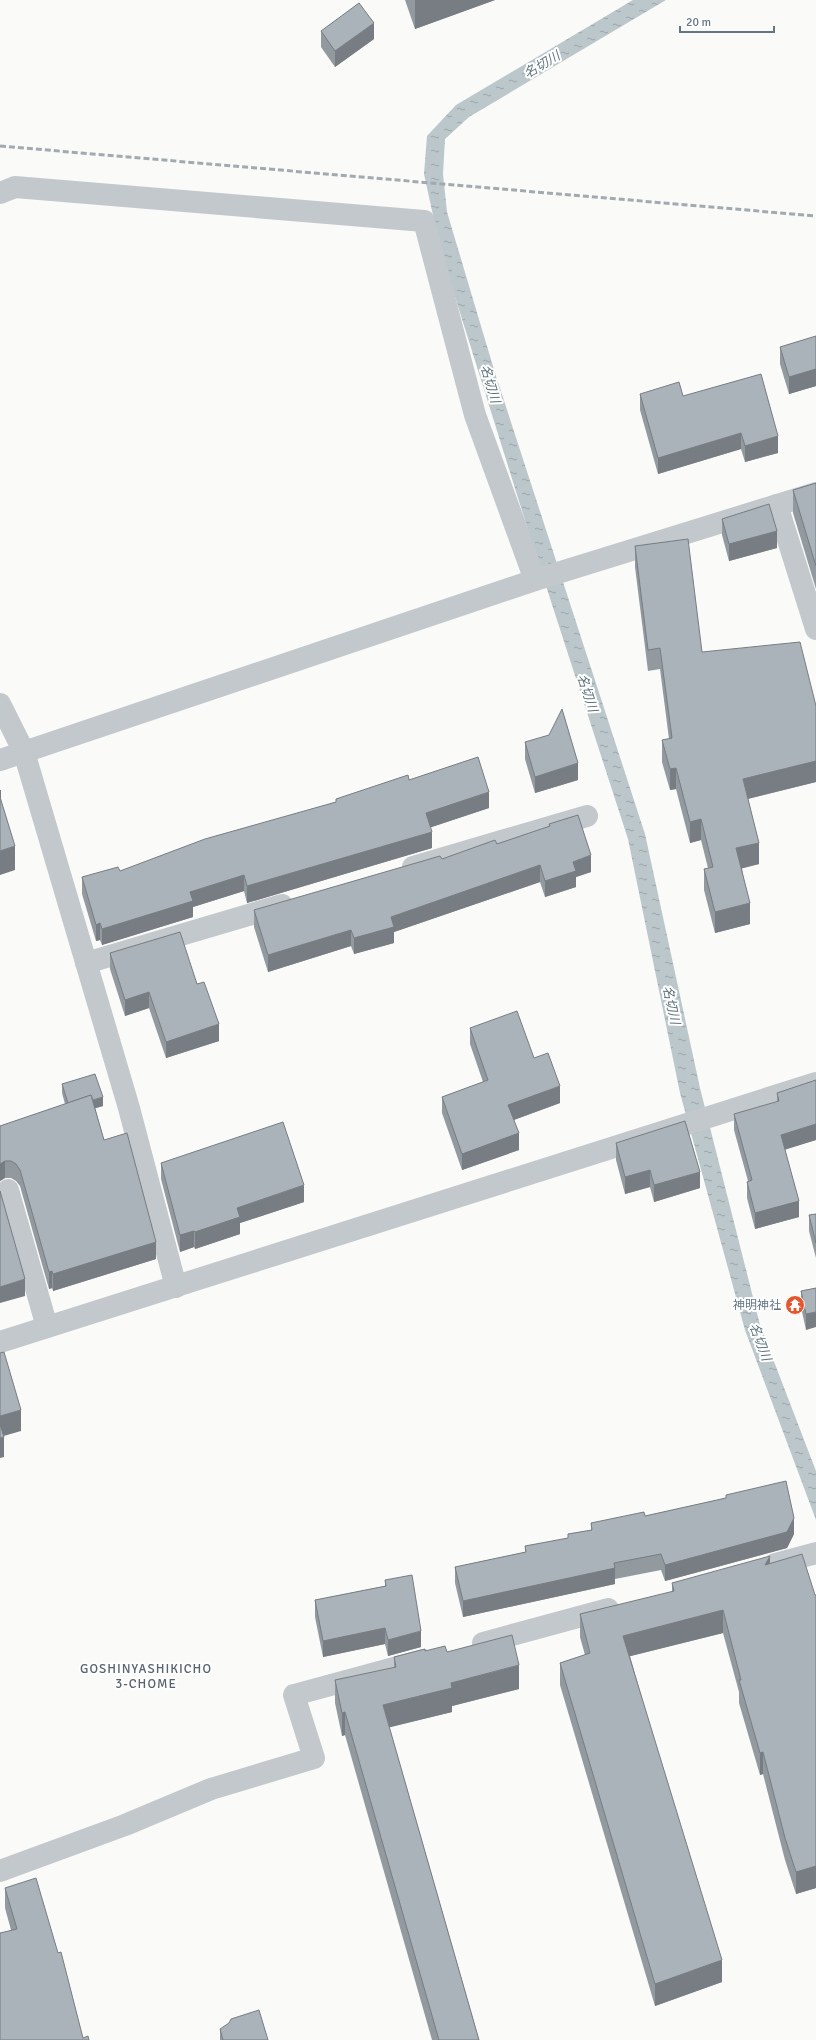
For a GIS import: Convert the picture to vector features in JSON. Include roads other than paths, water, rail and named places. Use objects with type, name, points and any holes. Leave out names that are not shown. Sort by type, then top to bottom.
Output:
[{"type":"street","points":[[0,193],[15,187],[424,221],[475,415],[535,580]]},
{"type":"street","points":[[0,760],[535,580],[816,493]]},
{"type":"street","points":[[777,506],[816,628]]},
{"type":"street","points":[[0,704],[24,752],[129,1108],[176,1287]]},
{"type":"street","points":[[397,872],[587,816]]},
{"type":"street","points":[[86,963],[298,901]]},
{"type":"street","points":[[0,1342],[816,1083]]},
{"type":"street","points":[[8,1190],[47,1327]]},
{"type":"street","points":[[755,1570],[816,1553]]},
{"type":"street","points":[[463,1649],[624,1605]]},
{"type":"street","points":[[0,1871],[125,1825],[211,1789],[314,1758],[294,1695],[440,1655]]},
{"type":"water","name":"名切川","points":[[633,0],[666,0],[469,117],[445,139],[443,174],[447,212],[495,373],[645,834],[700,1088],[760,1325],[816,1471],[816,1520],[745,1330],[680,1093],[628,839],[534,549],[441,252],[424,174],[427,136],[456,105]]},
{"type":"railway","points":[[0,146],[816,216]]},
{"type":"place","name":"神明神社","points":[[795,1305]]},
{"type":"district","name":"GOSHINYASHIKICHO 3-CHOME","points":[[146,1676]]}]
